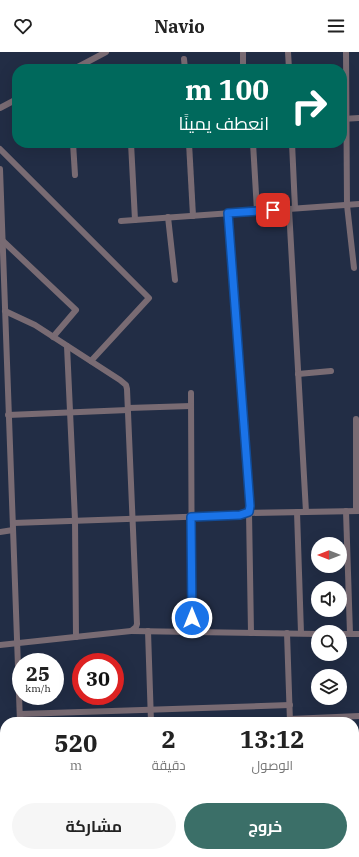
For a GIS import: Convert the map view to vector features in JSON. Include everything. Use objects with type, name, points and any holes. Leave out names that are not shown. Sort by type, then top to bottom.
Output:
[{"type":"street","points":[[83,64],[106,52]]},
{"type":"street","points":[[288,52],[289,64]]},
{"type":"street","points":[[346,52],[346,64]]},
{"type":"street","points":[[243,53],[243,64]]},
{"type":"street","points":[[184,59],[184,64]]},
{"type":"street","points":[[0,108],[12,102]]},
{"type":"street","points":[[347,119],[359,118]]},
{"type":"street","points":[[73,148],[74,175]]},
{"type":"street","points":[[131,148],[136,220]]},
{"type":"street","points":[[189,148],[193,216]]},
{"type":"street","points":[[253,148],[257,211]]},
{"type":"street","points":[[292,148],[292,209],[298,374],[306,512]]},
{"type":"street","points":[[345,148],[347,205],[354,268]]},
{"type":"street","points":[[0,149],[149,298],[91,361]]},
{"type":"street","points":[[0,169],[1,230],[20,714],[290,705]]},
{"type":"street","points":[[120,221],[359,204]]},
{"type":"street","points":[[228,213],[250,506],[248,513],[252,633]]},
{"type":"street","points":[[168,217],[175,280]]},
{"type":"street","points":[[2,241],[76,310],[54,337]]},
{"type":"street","points":[[5,311],[35,325],[91,361],[126,386],[137,624],[136,627],[130,631]]},
{"type":"street","points":[[67,346],[75,520],[76,637]]},
{"type":"street","points":[[298,374],[331,371]]},
{"type":"street","points":[[191,393],[192,632]]},
{"type":"street","points":[[0,401],[8,400]]},
{"type":"street","points":[[8,415],[191,406]]},
{"type":"street","points":[[13,523],[240,515],[248,513],[357,511],[357,422]]},
{"type":"street","points":[[346,511],[350,634],[359,634]]},
{"type":"street","points":[[297,512],[301,633]]},
{"type":"street","points":[[0,532],[13,530]]},
{"type":"street","points":[[0,645],[130,631],[311,634]]},
{"type":"street","points":[[148,631],[151,717]]},
{"type":"street","points":[[287,633],[290,717]]},
{"type":"street","points":[[342,717],[359,716]]},
{"type":"route","points":[[192,618],[191,517],[240,515],[249,512],[250,506],[228,213],[273,210]]}]
